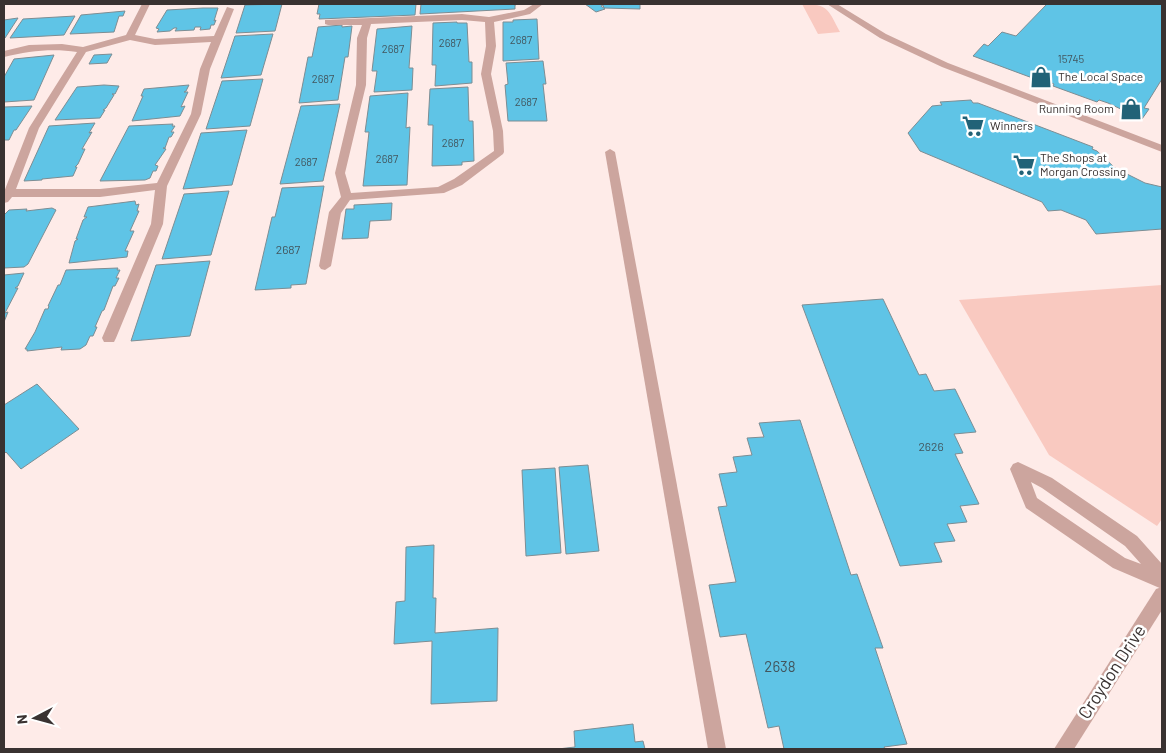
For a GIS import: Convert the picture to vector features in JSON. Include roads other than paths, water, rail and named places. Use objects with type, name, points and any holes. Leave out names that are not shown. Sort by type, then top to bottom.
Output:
[{"type":"street","points":[[130,37],[146,4]]},
{"type":"street","points":[[328,22],[367,22],[462,16],[489,20],[527,12],[539,4]]},
{"type":"street","points":[[109,338],[157,224],[161,186],[196,114],[205,69],[230,10]]},
{"type":"street","points":[[326,266],[335,212],[347,197],[440,190],[458,182],[499,152],[498,131],[486,74],[491,46],[489,20]]},
{"type":"street","points":[[347,197],[340,173],[361,85],[362,38],[367,22]]},
{"type":"street","points":[[4,54],[29,48],[62,47],[83,50],[130,37],[155,42],[217,39]]},
{"type":"street","points":[[610,152],[717,749]]},
{"type":"street","points":[[7,196],[100,193],[161,186]]},
{"type":"street","points":[[1162,576],[1131,541],[1047,483],[1018,469],[1031,503],[1118,563],[1162,581]]},
{"type":"street","name":"Croydon Drive","points":[[1063,749],[1162,595]]},
{"type":"lane","points":[[831,4],[883,36],[945,65],[1162,149]]},
{"type":"lane","points":[[7,196],[34,128],[83,50]]},
{"type":"place","name":"The Local Space","points":[[1041,77]]},
{"type":"place","name":"Running Room","points":[[1131,109]]},
{"type":"place","name":"Winners","points":[[973,126]]},
{"type":"place","name":"The Shops at Morgan Crossing","points":[[1024,165]]}]
